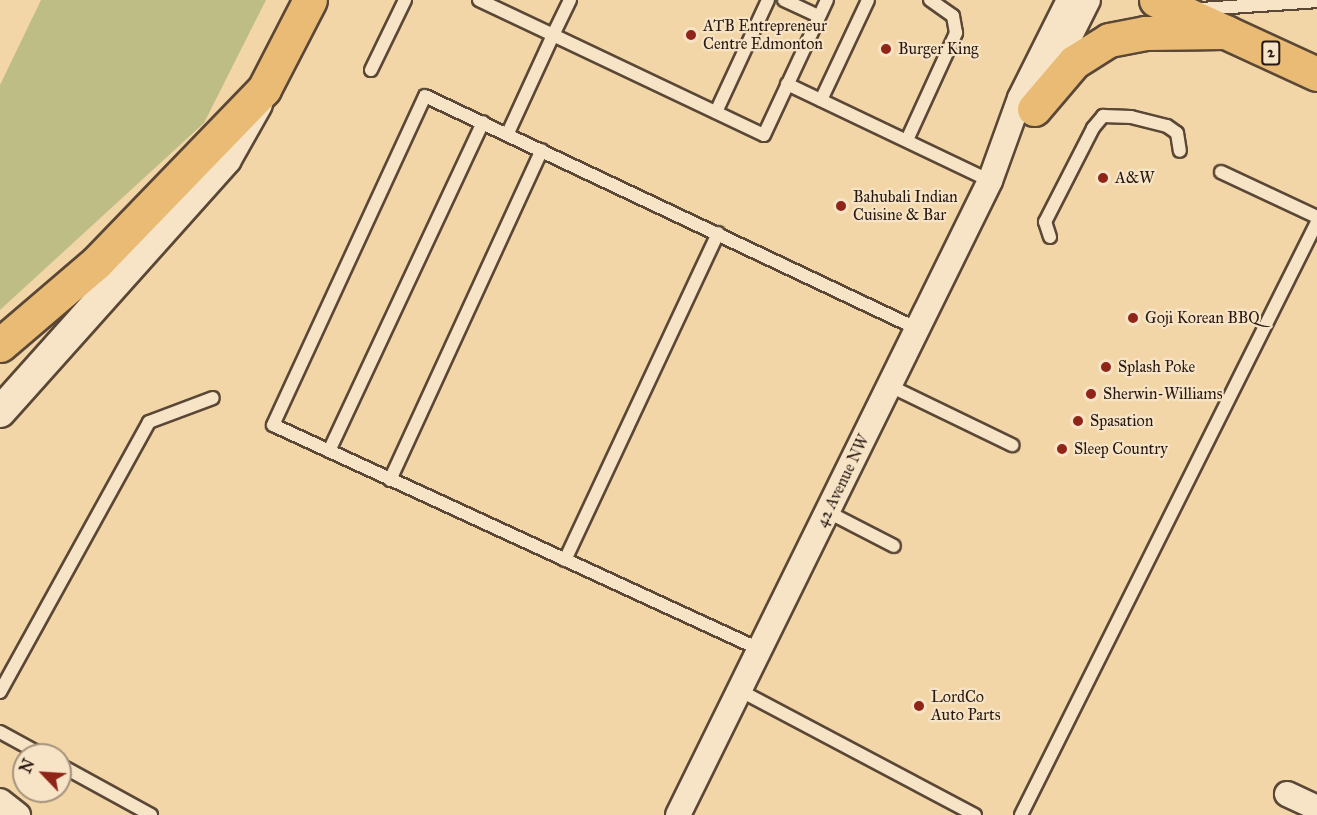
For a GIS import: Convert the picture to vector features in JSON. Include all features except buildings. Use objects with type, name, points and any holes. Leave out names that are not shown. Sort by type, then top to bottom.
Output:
[{"type":"highway","points":[[0,345],[96,263],[264,89],[310,0]]},
{"type":"highway","name":"2","points":[[1163,3],[1317,74]]},
{"type":"highway","points":[[1034,109],[1074,62],[1109,40],[1145,33],[1226,32]]},
{"type":"street","name":"42 Avenue NW","points":[[678,815],[990,181],[1006,145],[1020,98],[1069,0]]},
{"type":"street","name":"42 Avenue NW","points":[[1006,145],[1034,109],[1088,0]]},
{"type":"street","points":[[0,412],[226,159],[264,89]]},
{"type":"street","points":[[1287,794],[1317,808]]},
{"type":"street","points":[[0,801],[18,815]]},
{"type":"lane","points":[[371,70],[405,0]]},
{"type":"lane","points":[[479,0],[764,135],[827,0]]},
{"type":"lane","points":[[508,133],[570,0]]},
{"type":"lane","points":[[716,112],[768,0]]},
{"type":"lane","points":[[784,0],[819,16]]},
{"type":"lane","points":[[821,100],[868,0]]},
{"type":"lane","points":[[907,140],[954,44],[956,33],[953,16],[930,0]]},
{"type":"lane","points":[[1163,3],[1221,10],[1317,1]]},
{"type":"lane","points":[[787,84],[990,181]]},
{"type":"lane","points":[[759,649],[273,425],[425,96],[508,133],[918,329]]},
{"type":"lane","points":[[1050,237],[1045,222],[1093,128],[1102,116],[1131,117],[1167,126],[1177,133],[1180,151]]},
{"type":"lane","points":[[329,451],[483,122]]},
{"type":"lane","points":[[390,480],[542,150]]},
{"type":"lane","points":[[1221,172],[1317,217]]},
{"type":"lane","points":[[1021,815],[1317,222]]},
{"type":"lane","points":[[565,560],[718,233]]},
{"type":"lane","points":[[890,386],[1012,445]]},
{"type":"lane","points":[[0,692],[150,422],[213,398]]},
{"type":"lane","points":[[828,512],[894,546]]},
{"type":"lane","points":[[739,690],[975,815]]},
{"type":"lane","points":[[0,732],[20,743]]},
{"type":"lane","points":[[72,772],[151,815]]},
{"type":"shaded area","points":[[41,0],[266,0],[204,123],[0,310],[0,85]]},
{"type":"place","name":"ATB Entrepreneur Centre Edmonton","points":[[691,35]]},
{"type":"place","name":"Burger King","points":[[886,49]]},
{"type":"place","name":"A&W","points":[[1103,178]]},
{"type":"place","name":"Bahubali Indian Cuisine & Bar","points":[[841,206]]},
{"type":"place","name":"Goji Korean BBQ","points":[[1133,318]]},
{"type":"place","name":"Splash Poke","points":[[1106,367]]},
{"type":"place","name":"Sherwin-Williams","points":[[1091,394]]},
{"type":"place","name":"Spasation","points":[[1078,421]]},
{"type":"place","name":"Sleep Country","points":[[1062,449]]},
{"type":"place","name":"LordCo Auto Parts","points":[[919,706]]}]
